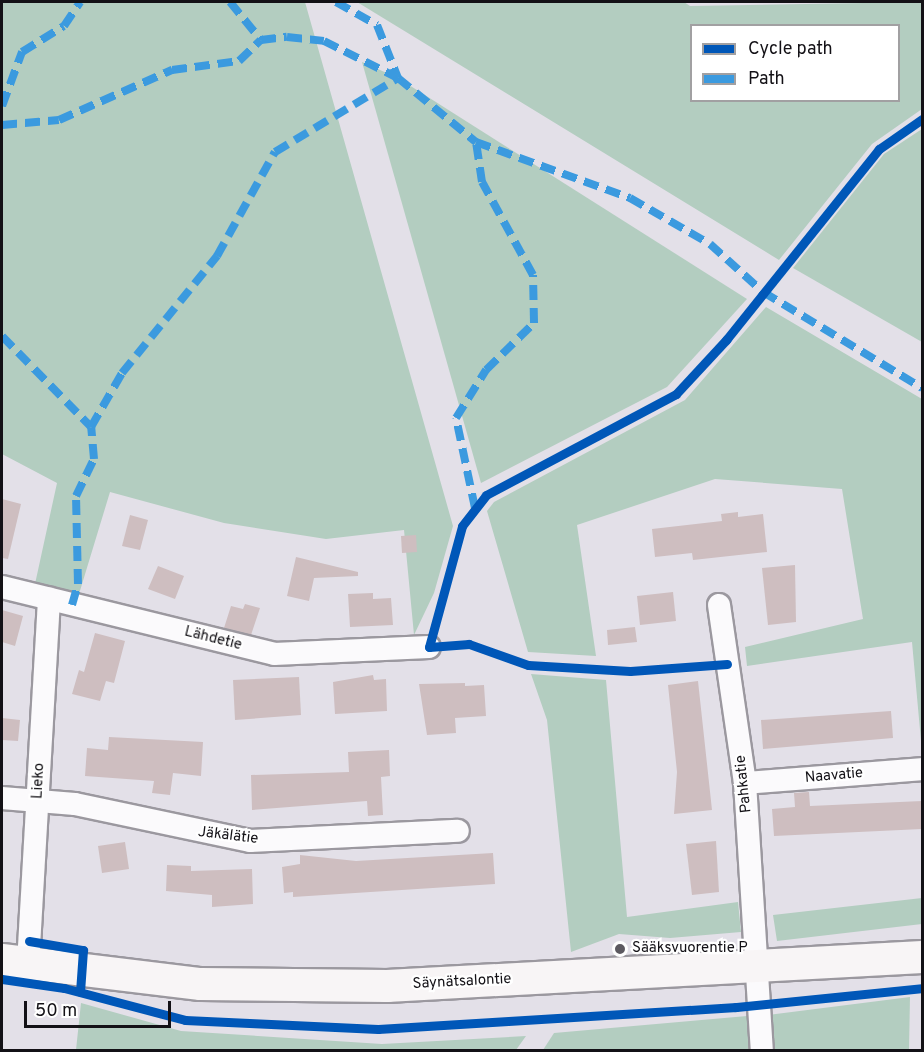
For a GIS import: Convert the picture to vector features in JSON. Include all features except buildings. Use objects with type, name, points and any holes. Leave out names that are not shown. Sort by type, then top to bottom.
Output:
[{"type":"main road","name":"Säynätsalontie","points":[[15,962],[201,984],[375,986],[922,957]]},
{"type":"street","name":"Lähdetie","points":[[2,587],[274,654],[429,648]]},
{"type":"street","name":"Lieko","points":[[15,962],[38,802],[49,599]]},
{"type":"street","name":"Pahkatie","points":[[719,604],[745,783],[759,965],[762,1050]]},
{"type":"street","name":"Naavatie","points":[[745,783],[922,768]]},
{"type":"street","name":"Jäkälätie","points":[[2,798],[75,804],[250,841],[458,831]]},
{"type":"green space","points":[[2,2],[305,2],[453,526],[434,593],[414,635],[404,530],[326,539],[224,523],[110,492],[79,594],[35,584],[57,483],[2,454]]},
{"type":"green space","points":[[357,2],[684,2],[690,6],[922,2],[922,109],[872,144],[779,260]]},
{"type":"green space","points":[[362,62],[398,78],[747,299],[667,387],[481,483]]},
{"type":"green space","points":[[922,129],[922,342],[793,268],[884,154]]},
{"type":"green space","points":[[766,307],[922,399],[922,752],[912,642],[747,666],[745,647],[863,619],[842,489],[715,479],[577,525],[596,656],[528,652],[487,511],[494,502],[685,400]]},
{"type":"green space","points":[[531,674],[606,680],[627,917],[738,902],[741,932],[670,938],[619,934],[571,952],[547,720]]},
{"type":"green space","points":[[922,898],[922,924],[777,941],[773,915]]},
{"type":"green space","points":[[910,997],[909,1050],[769,1050],[768,1015]]},
{"type":"green space","points":[[81,1003],[181,1031],[382,1044],[526,1036],[516,1050],[76,1050]]},
{"type":"green space","points":[[747,1016],[749,1050],[543,1050],[554,1033]]},
{"type":"marked path","points":[[2,106],[22,52],[64,26],[80,2]]},
{"type":"marked path","points":[[230,2],[261,40]]},
{"type":"marked path","points":[[336,2],[377,25],[398,78]]},
{"type":"marked path","points":[[2,125],[59,120],[172,70],[239,61],[261,40],[287,37],[324,41],[398,78],[476,142],[630,198],[710,244],[763,292],[922,388]]},
{"type":"marked path","points":[[72,605],[78,584],[76,496],[94,459],[91,427],[122,373],[217,256],[275,152],[398,78]]},
{"type":"marked path","points":[[475,508],[456,418],[486,370],[534,323],[533,275],[482,182],[476,142]]},
{"type":"marked path","points":[[2,336],[91,427]]},
{"type":"cycle path","points":[[727,664],[630,671],[528,665],[469,644],[429,647],[462,526],[486,495],[676,394],[726,340],[879,149],[922,119]]},
{"type":"cycle path","points":[[29,941],[83,950],[80,992]]},
{"type":"cycle path","points":[[2,979],[64,988],[185,1020],[378,1029],[736,1007],[922,988]]},
{"type":"place","name":"Sääksvuorentie P","points":[[620,949]]}]
